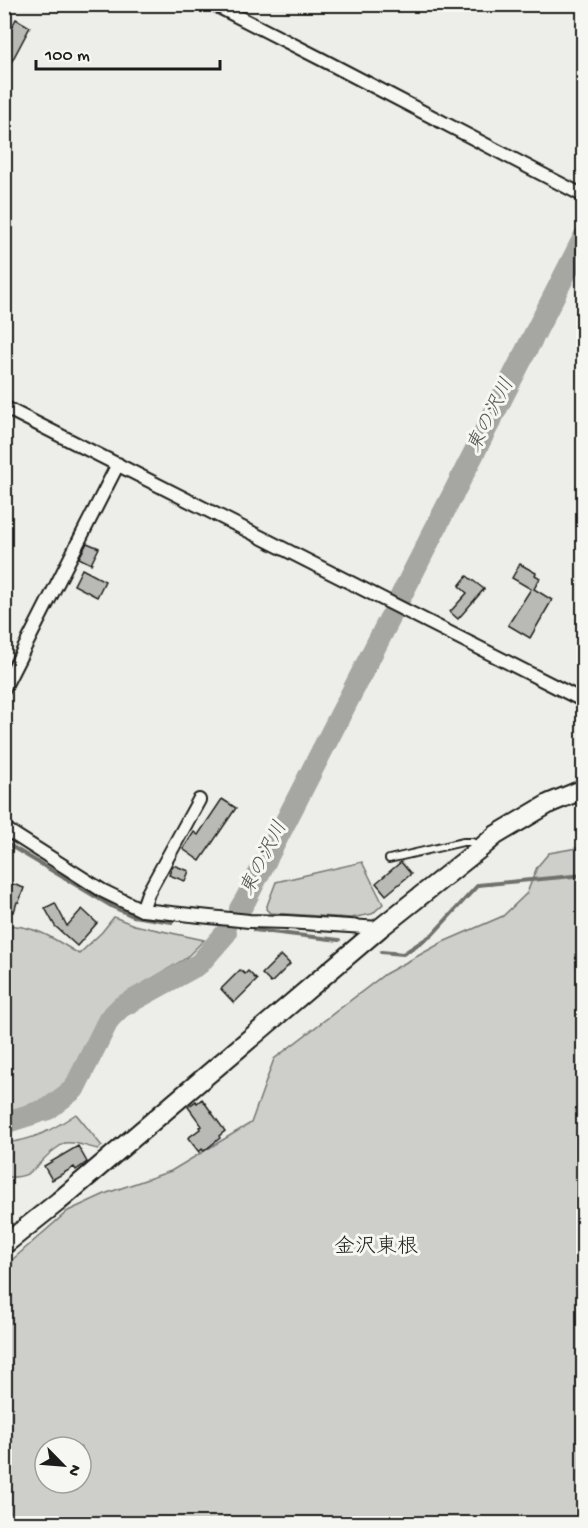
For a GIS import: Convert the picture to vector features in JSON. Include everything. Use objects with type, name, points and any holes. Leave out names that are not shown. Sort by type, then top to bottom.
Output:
[{"type":"street","points":[[213,4],[584,196]]},
{"type":"street","points":[[4,407],[584,701]]},
{"type":"street","points":[[4,688],[118,464]]},
{"type":"street","points":[[4,1245],[68,1194],[380,928],[496,835],[550,803],[584,789]]},
{"type":"street","points":[[142,910],[148,893],[199,800]]},
{"type":"street","points":[[4,828],[103,891],[142,910],[249,921],[380,928]]},
{"type":"lane","points":[[389,860],[463,842],[472,842],[482,847]]},
{"type":"shaded area","points":[[583,847],[583,1523],[5,1523],[5,1266],[68,1211],[107,1193],[171,1171],[251,1123],[274,1059],[385,974],[443,942],[503,916],[527,893],[537,867],[549,853]]},
{"type":"shaded area","points":[[362,862],[383,904],[372,914],[351,918],[270,913],[266,909],[276,882]]},
{"type":"shaded area","points":[[114,917],[134,925],[204,940],[185,959],[110,1005],[97,1021],[75,1070],[65,1084],[51,1097],[5,1112],[5,925],[35,930],[79,954]]},
{"type":"shaded area","points":[[76,1114],[102,1146],[98,1149],[77,1143],[65,1143],[29,1173],[5,1177],[5,1143],[42,1133]]},
{"type":"building","points":[[16,19],[30,27],[4,76],[4,41]]},
{"type":"building","points":[[87,543],[99,548],[91,564],[79,558]]},
{"type":"building","points":[[520,564],[536,573],[535,575],[540,578],[534,589],[552,600],[530,638],[508,625],[531,589],[512,578]]},
{"type":"building","points":[[82,569],[105,581],[97,597],[74,585]]},
{"type":"building","points":[[467,576],[484,589],[458,619],[450,612],[467,593],[459,586]]},
{"type":"building","points":[[222,799],[236,808],[200,861],[183,849],[194,832],[198,835]]},
{"type":"building","points":[[401,862],[411,874],[386,895],[376,883]]},
{"type":"building","points":[[173,865],[189,871],[185,881],[169,875]]},
{"type":"building","points":[[7,882],[24,888],[14,912],[4,909],[4,891]]},
{"type":"building","points":[[55,903],[67,926],[82,909],[97,923],[77,946],[55,926],[45,908]]},
{"type":"building","points":[[281,955],[290,964],[271,983],[262,974]]},
{"type":"building","points":[[240,970],[245,974],[248,971],[257,980],[234,1003],[221,989]]},
{"type":"building","points":[[202,1099],[225,1131],[204,1151],[202,1149],[199,1152],[188,1138],[202,1126],[188,1107]]},
{"type":"building","points":[[78,1146],[87,1162],[76,1170],[74,1167],[52,1180],[44,1166]]},
{"type":"waterway","name":"東の沢川","points":[[401,596],[584,237]]},
{"type":"waterway","name":"東の沢川","points":[[240,909],[390,618]]},
{"type":"waterway","points":[[4,842],[113,907],[133,916],[172,922]]},
{"type":"waterway","points":[[381,952],[403,954],[432,935],[478,885],[584,875]]},
{"type":"waterway","points":[[254,930],[339,940]]},
{"type":"waterway","name":"東の沢川","points":[[4,1123],[48,1109],[74,1089],[109,1019],[121,1007],[199,964],[226,933]]},
{"type":"district","name":"金沢東根","points":[[376,1248]]}]
